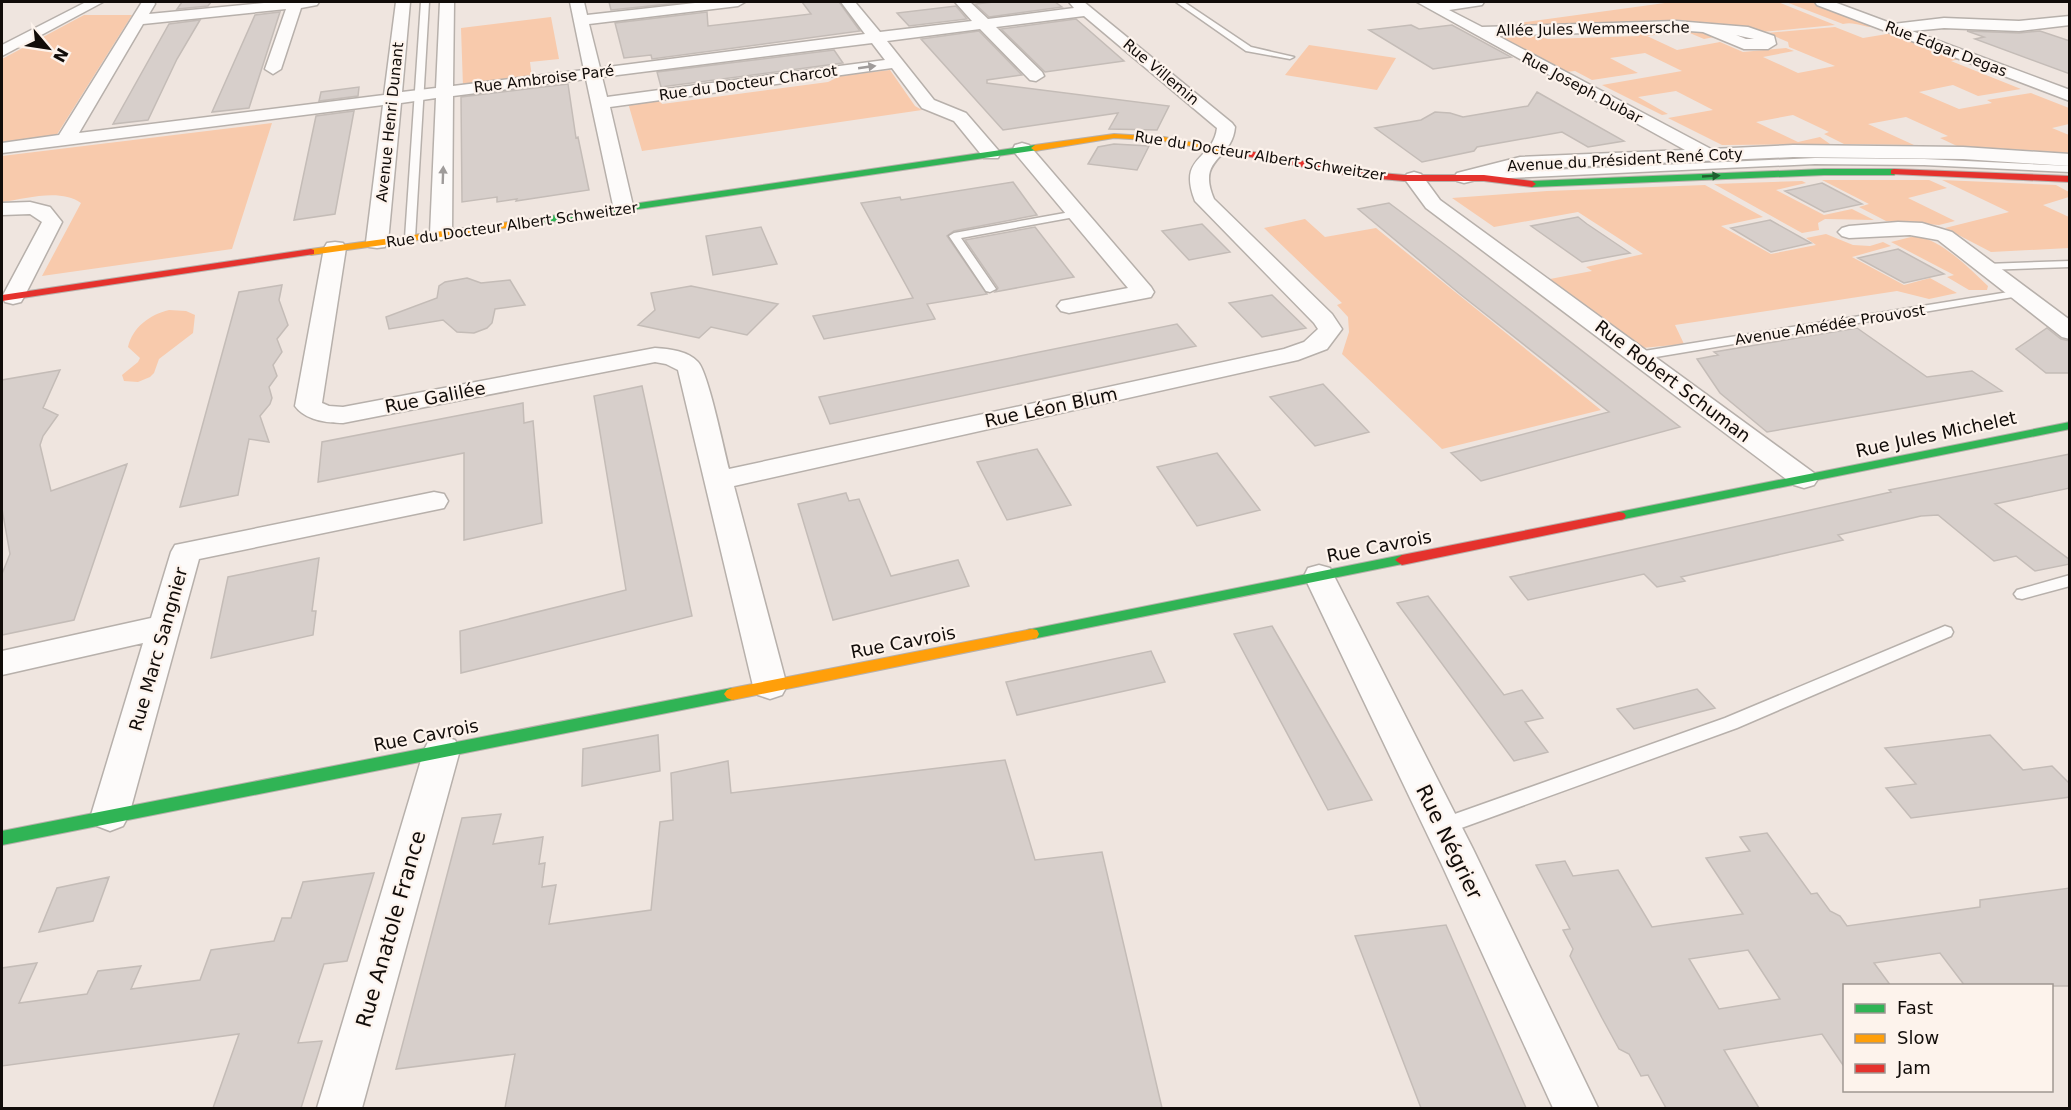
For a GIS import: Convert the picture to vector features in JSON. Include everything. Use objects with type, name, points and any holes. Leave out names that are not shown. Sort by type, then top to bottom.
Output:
[{"type":"street","points":[[2,51],[96,2]]},
{"type":"street","points":[[66,140],[150,2]]},
{"type":"street","points":[[139,20],[274,4],[312,2]]},
{"type":"street","name":"Avenue Henri Dunant","points":[[377,242],[403,2]]},
{"type":"street","points":[[441,234],[447,2]]},
{"type":"street","points":[[577,2],[624,210]]},
{"type":"street","points":[[581,20],[738,2]]},
{"type":"street","points":[[848,2],[928,104],[960,117],[991,154]]},
{"type":"street","points":[[962,2],[1036,76]]},
{"type":"street","points":[[1429,4],[1478,2]]},
{"type":"street","name":"Rue Edgar Degas","points":[[1822,2],[1893,21],[2070,96]]},
{"type":"street","points":[[273,69],[295,3]]},
{"type":"street","name":"Rue Joseph Dubar","points":[[1429,4],[1707,154],[1741,175]]},
{"type":"street","name":"Rue Ambroise Paré","points":[[2,148],[984,24],[1082,6]]},
{"type":"street","name":"Rue Villemin","points":[[1082,6],[1224,124],[1226,133],[1199,172],[1201,193],[1205,201],[1301,294]]},
{"type":"street","points":[[1893,21],[2019,26],[2070,20]]},
{"type":"street","name":"Allée Jules Wemmeersche","points":[[1478,32],[1680,26],[1708,28]]},
{"type":"street","name":"Rue du Docteur Charcot","points":[[601,103],[896,63]]},
{"type":"street","name":"Rue du Docteur Albert Schweitzer","points":[[7,298],[335,248],[624,210],[1093,138],[1129,135],[1164,139],[1357,174],[1414,178],[1464,177]]},
{"type":"street","points":[[1022,149],[1143,292],[1069,306]]},
{"type":"street","name":"Avenue du Président René Coty","points":[[1464,177],[1520,163],[1793,151],[1904,151],[2070,160]]},
{"type":"street","name":"Avenue du Président René Coty","points":[[1464,177],[1542,184],[1893,171],[2070,180]]},
{"type":"street","name":"Rue Robert Schuman","points":[[1414,178],[1433,204],[1807,478]]},
{"type":"street","points":[[2,209],[27,207],[42,210],[49,215],[52,222],[7,298]]},
{"type":"street","points":[[1849,232],[1902,229],[1930,231],[1951,240],[2070,332]]},
{"type":"street","name":"Rue Galilée","points":[[335,248],[308,406],[316,411],[328,415],[343,415],[655,355],[670,356],[682,360],[690,368],[719,480]]},
{"type":"street","name":"Rue Léon Blum","points":[[719,480],[1311,349],[1325,340],[1330,329],[1301,294]]},
{"type":"street","name":"Rue Jules Michelet","points":[[1807,478],[2070,424]]},
{"type":"street","name":"Rue Cavrois","points":[[2,838],[1807,478]]},
{"type":"street","points":[[719,480],[770,686]]},
{"type":"street","name":"Rue Marc Sangnier","points":[[110,815],[186,552],[434,501]]},
{"type":"street","name":"Rue Négrier","points":[[1319,576],[1576,1108]]},
{"type":"street","points":[[2,663],[164,627]]},
{"type":"street","name":"Rue Anatole France","points":[[339,1108],[442,750]]},
{"type":"lane","name":"Avenue Henri Dunant","points":[[410,238],[425,2]]},
{"type":"lane","points":[[1180,2],[1249,49],[1290,57]]},
{"type":"lane","points":[[1464,177],[1800,161],[1905,161],[2070,170]]},
{"type":"lane","points":[[990,289],[954,236],[1076,214]]},
{"type":"lane","points":[[1986,267],[2070,264]]},
{"type":"lane","name":"Avenue Amédée Prouvost","points":[[1638,356],[2021,294]]},
{"type":"lane","points":[[2022,594],[2070,580]]},
{"type":"lane","points":[[1442,827],[1731,723],[1945,632]]},
{"type":"shaded area","points":[[1672,2],[1778,2],[1835,25],[1762,32],[1746,29],[1530,28],[1518,23]]},
{"type":"shaded area","points":[[1786,2],[1812,2],[1879,27],[1843,24]]},
{"type":"shaded area","points":[[84,15],[132,15],[56,136],[2,143],[2,59]]},
{"type":"shaded area","points":[[551,17],[559,59],[530,62],[532,78],[463,87],[461,28]]},
{"type":"shaded area","points":[[1835,27],[1863,38],[1893,33],[1960,59],[1951,61],[2021,89],[1978,96],[1953,85],[1919,92],[1959,109],[1992,103],[1987,100],[2031,93],[2069,108],[2069,124],[2052,128],[2069,135],[2069,153],[1957,146],[1940,138],[1948,136],[1906,117],[1868,124],[1914,145],[1844,144],[1824,134],[1829,132],[1793,115],[1756,122],[1798,142],[1820,137],[1830,144],[1722,145],[1668,118],[1713,110],[1676,91],[1638,97],[1668,114],[1662,115],[1602,85],[1682,71],[1645,53],[1610,58],[1638,73],[1592,80],[1575,71],[1565,72],[1496,37],[1528,34],[1548,39],[1639,36],[1643,30],[1694,29],[1720,36],[1704,39],[1685,31],[1647,36],[1677,50],[1720,42],[1743,52],[1786,48],[1794,51],[1763,57],[1798,73],[1835,66],[1789,47],[1788,42],[1767,33]]},
{"type":"shaded area","points":[[1309,45],[1396,58],[1377,90],[1285,75]]},
{"type":"shaded area","points":[[890,70],[915,106],[922,110],[642,151],[628,103],[659,99],[662,104],[828,82],[840,76]]},
{"type":"shaded area","points":[[272,123],[232,249],[42,276],[81,203],[53,195],[2,202],[2,156]]},
{"type":"shaded area","points":[[1822,180],[1929,180],[1947,188],[1908,198],[1955,221],[1939,225],[1886,221],[1859,207],[1869,204]]},
{"type":"shaded area","points":[[1942,180],[2056,185],[2069,192],[2069,197],[2043,205],[2069,217],[2069,248],[1991,252],[1945,228],[2009,212]]},
{"type":"shaded area","points":[[1802,181],[1806,183],[1776,190],[1824,215],[1852,209],[1874,220],[1825,219],[1818,223],[1819,230],[1802,233],[1714,184]]},
{"type":"shaded area","points":[[1705,185],[1763,217],[1721,226],[1771,254],[1816,245],[1806,238],[1826,234],[1853,245],[1870,246],[1883,242],[1891,246],[1852,257],[1904,285],[1930,278],[1957,293],[1929,299],[1897,291],[1675,325],[1684,344],[1642,348],[1579,304],[1550,279],[1592,271],[1586,267],[1643,254],[1578,212],[1494,227],[1452,198],[1547,191]]},
{"type":"shaded area","points":[[1305,219],[1325,237],[1376,228],[1601,410],[1442,449],[1342,354],[1349,332],[1348,317],[1337,305],[1342,303],[1264,228]]},
{"type":"shaded area","points":[[1915,236],[1935,243],[1954,255],[1988,286],[1987,290],[1969,290],[1947,277],[1954,275],[1891,242]]},
{"type":"shaded area","points":[[169,310],[186,311],[195,315],[193,333],[159,359],[150,377],[138,382],[124,381],[122,375],[140,358],[128,347],[134,333],[155,315]]},
{"type":"building","points":[[182,2],[211,2],[208,6],[177,9]]},
{"type":"building","points":[[609,2],[688,2],[611,10]]},
{"type":"building","points":[[802,2],[839,2],[860,31],[652,59],[651,55],[624,58],[615,23],[707,12],[708,26],[811,14]]},
{"type":"building","points":[[1055,2],[1062,7],[989,17],[975,4]]},
{"type":"building","points":[[956,6],[967,19],[909,26],[897,13]]},
{"type":"building","points":[[280,12],[249,108],[212,112],[255,15]]},
{"type":"building","points":[[1076,19],[1124,61],[1045,72],[1001,29]]},
{"type":"building","points":[[200,20],[177,59],[148,120],[113,124],[169,24]]},
{"type":"building","points":[[1411,25],[1419,29],[1452,25],[1511,57],[1433,69],[1369,30]]},
{"type":"building","points":[[979,31],[1022,75],[987,80],[987,83],[1169,106],[1157,130],[1109,129],[1118,113],[1003,130],[921,39]]},
{"type":"building","points":[[1967,31],[2019,33],[2040,31],[2070,41],[2070,74],[1975,39],[1984,37]]},
{"type":"building","points":[[834,50],[843,63],[661,87],[657,72]]},
{"type":"building","points":[[568,84],[576,138],[578,137],[589,190],[516,201],[517,199],[497,202],[497,197],[462,202],[461,97]]},
{"type":"building","points":[[359,87],[358,96],[319,101],[321,92]]},
{"type":"building","points":[[1537,92],[1624,141],[1588,147],[1562,132],[1477,147],[1474,151],[1422,162],[1375,128],[1421,120],[1435,112],[1463,117],[1528,106]]},
{"type":"building","points":[[354,111],[335,214],[294,220],[316,116]]},
{"type":"building","points":[[1114,144],[1149,146],[1137,170],[1088,164],[1098,147]]},
{"type":"building","points":[[1013,182],[1037,215],[954,231],[947,236],[987,294],[927,304],[935,319],[824,339],[813,316],[913,298],[861,203],[900,197],[901,200]]},
{"type":"building","points":[[1822,183],[1862,204],[1824,212],[1785,191]]},
{"type":"building","points":[[1389,203],[1680,427],[1481,481],[1451,453],[1609,412],[1460,294],[1358,209]]},
{"type":"building","points":[[1578,217],[1630,253],[1582,262],[1531,226]]},
{"type":"building","points":[[1770,220],[1811,243],[1771,252],[1731,228]]},
{"type":"building","points":[[1202,224],[1230,252],[1189,260],[1162,231]]},
{"type":"building","points":[[761,227],[777,264],[713,275],[706,236]]},
{"type":"building","points":[[1035,227],[1074,277],[995,292],[998,288],[965,240]]},
{"type":"building","points":[[1898,249],[1944,274],[1904,283],[1858,258]]},
{"type":"building","points":[[467,278],[481,283],[510,280],[525,305],[495,309],[492,323],[487,328],[474,333],[457,332],[443,320],[389,329],[386,317],[437,298],[439,286],[445,282]]},
{"type":"building","points":[[282,285],[279,300],[288,325],[277,339],[282,352],[273,365],[277,376],[269,387],[272,398],[270,404],[260,416],[269,442],[249,439],[238,495],[180,507],[239,292]]},
{"type":"building","points":[[691,286],[778,304],[747,335],[711,327],[699,338],[638,325],[655,310],[651,293]]},
{"type":"building","points":[[1272,295],[1306,328],[1262,337],[1229,303]]},
{"type":"building","points":[[1177,324],[1196,346],[830,424],[819,397]]},
{"type":"building","points":[[1857,328],[1927,377],[1972,371],[2002,391],[1767,432],[1720,393],[1697,359],[1718,355],[1714,352]]},
{"type":"building","points":[[2047,328],[2061,339],[2070,341],[2070,373],[2046,373],[2016,349]]},
{"type":"building","points":[[60,370],[43,408],[58,415],[43,436],[40,445],[51,491],[127,464],[74,620],[2,635],[2,574],[10,554],[2,509],[2,380]]},
{"type":"building","points":[[1323,384],[1369,432],[1315,446],[1270,397]]},
{"type":"building","points":[[642,386],[692,616],[461,673],[460,631],[626,590],[594,396]]},
{"type":"building","points":[[523,403],[524,423],[533,421],[542,523],[464,540],[464,453],[318,482],[322,442]]},
{"type":"building","points":[[1037,449],[1071,505],[1007,520],[977,462]]},
{"type":"building","points":[[1217,453],[1260,510],[1197,526],[1157,467]]},
{"type":"building","points":[[2070,454],[2070,488],[1995,504],[2070,560],[2070,564],[2035,571],[2016,556],[1994,561],[1938,515],[1921,516],[1838,535],[1843,540],[1681,577],[1685,581],[1657,587],[1644,574],[1528,600],[1510,577],[1891,492],[1889,490]]},
{"type":"building","points":[[846,493],[849,501],[859,499],[891,576],[958,560],[969,586],[833,620],[798,504]]},
{"type":"building","points":[[319,558],[312,611],[316,611],[313,635],[211,658],[228,577]]},
{"type":"building","points":[[1428,596],[1504,695],[1522,690],[1543,718],[1525,722],[1548,752],[1514,761],[1397,603]]},
{"type":"building","points":[[1272,626],[1372,800],[1328,810],[1234,634]]},
{"type":"building","points":[[1151,651],[1165,682],[1017,715],[1006,682]]},
{"type":"building","points":[[1697,689],[1715,708],[1634,729],[1617,709]]},
{"type":"building","points":[[658,735],[660,771],[582,786],[583,749]]},
{"type":"building","points":[[1990,735],[2023,770],[2052,766],[2070,784],[2070,797],[1911,818],[1886,788],[1916,784],[1885,748]]},
{"type":"building","points":[[1005,760],[1035,860],[1102,852],[1162,1108],[505,1108],[515,1054],[396,1069],[462,818],[501,814],[493,844],[543,837],[539,864],[545,863],[542,887],[556,885],[549,924],[651,910],[660,822],[673,820],[671,773],[728,761],[731,793]]},
{"type":"building","points":[[1767,833],[1811,894],[1817,893],[1830,911],[1840,916],[1847,926],[1980,907],[1980,900],[2070,888],[2070,986],[1963,984],[1940,953],[1874,963],[1890,984],[1843,984],[1843,1065],[1822,1034],[1724,1050],[1759,1108],[1666,1108],[1648,1075],[1641,1076],[1629,1054],[1619,1049],[1602,1018],[1570,956],[1573,949],[1563,930],[1570,929],[1536,865],[1565,861],[1573,876],[1618,870],[1652,927],[1743,914],[1706,858],[1750,851],[1740,837]],"holes":[[[1748,950],[1780,999],[1719,1009],[1689,959]]]},
{"type":"building","points":[[374,873],[347,961],[324,964],[298,1043],[322,1041],[301,1108],[213,1108],[239,1034],[2,1066],[2,968],[37,963],[19,1003],[87,994],[98,971],[141,966],[131,989],[200,980],[211,950],[274,941],[282,918],[291,918],[303,882]]},
{"type":"building","points":[[109,877],[93,921],[39,932],[57,888]]},
{"type":"building","points":[[1446,925],[1526,1108],[1421,1108],[1355,936]]},
{"type":"traffic: fast","points":[[516,224],[1035,148]]},
{"type":"traffic: fast","points":[[1532,184],[1824,172],[1894,172]]},
{"type":"traffic: fast","points":[[1619,516],[2070,425]]},
{"type":"traffic: fast","points":[[1032,634],[1402,560]]},
{"type":"traffic: fast","points":[[2,838],[732,694]]},
{"type":"traffic: slow","points":[[1035,148],[1114,136],[1164,139],[1243,153]]},
{"type":"traffic: slow","points":[[311,252],[516,224]]},
{"type":"traffic: slow","points":[[732,694],[1032,634]]},
{"type":"traffic: jam","points":[[1243,153],[1357,174],[1404,178],[1484,178],[1532,184]]},
{"type":"traffic: jam","points":[[1894,172],[2070,179]]},
{"type":"traffic: jam","points":[[2,298],[311,252]]},
{"type":"traffic: jam","points":[[1402,560],[1619,516]]}]
